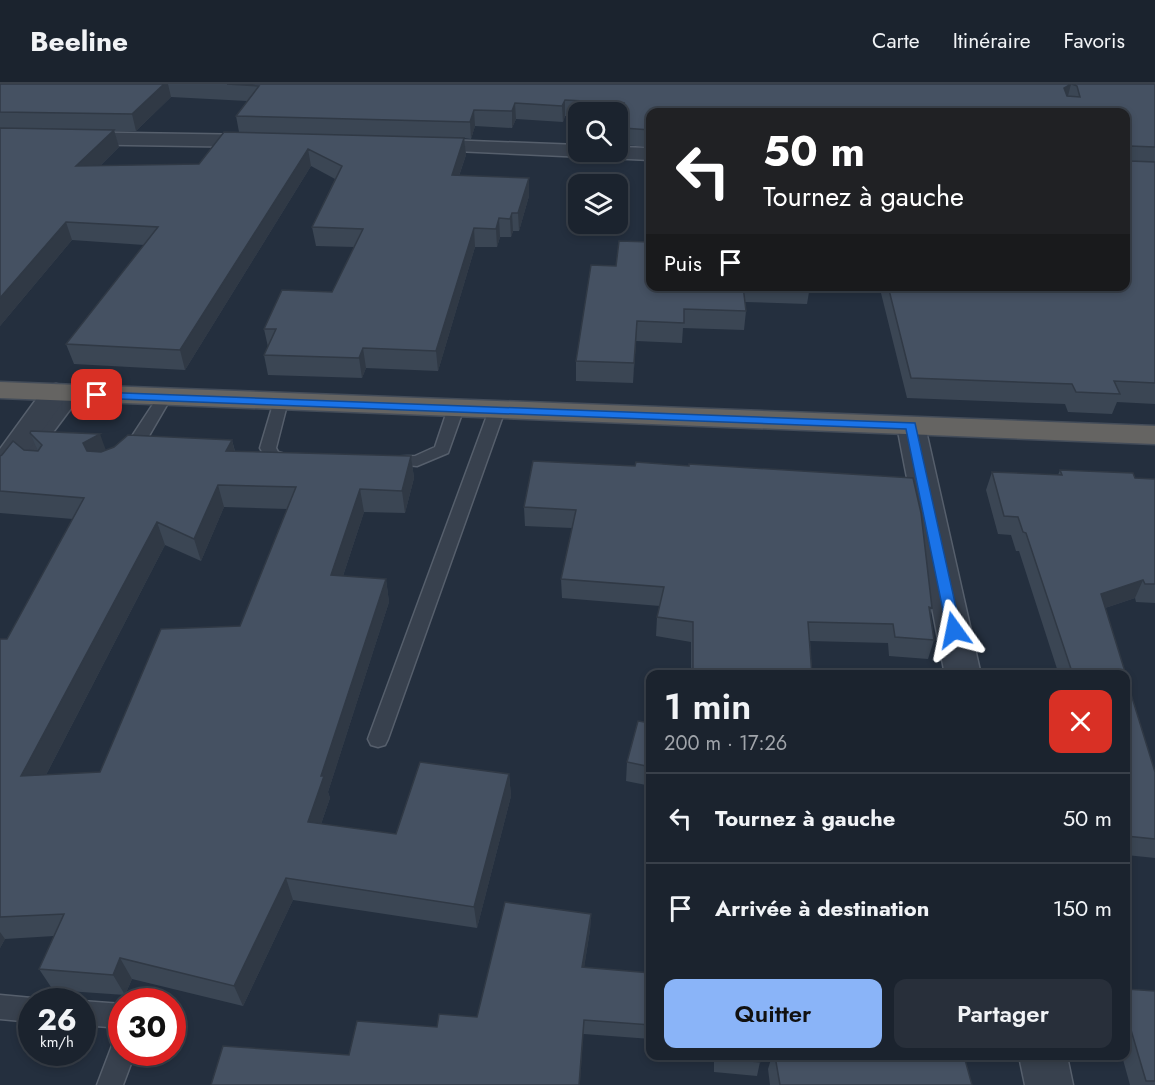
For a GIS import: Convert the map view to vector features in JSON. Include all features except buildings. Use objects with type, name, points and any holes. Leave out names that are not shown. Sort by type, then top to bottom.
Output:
[{"type":"highway","points":[[0,390],[1155,435]]},
{"type":"street","points":[[0,137],[275,142]]},
{"type":"street","points":[[394,144],[568,151]]},
{"type":"street","points":[[628,153],[646,154]]},
{"type":"street","points":[[0,470],[65,393]]},
{"type":"street","points":[[911,426],[962,670]]},
{"type":"street","points":[[1044,1060],[1050,1085]]},
{"type":"lane","points":[[41,467],[31,461],[28,455],[65,393]]},
{"type":"lane","points":[[110,464],[131,453],[164,398]]},
{"type":"lane","points":[[281,401],[268,448],[271,455],[281,460],[304,460]]},
{"type":"lane","points":[[372,460],[417,460],[442,450],[456,408]]},
{"type":"lane","points":[[378,739],[497,410]]},
{"type":"lane","points":[[0,1007],[18,1009]]},
{"type":"lane","points":[[110,1085],[117,1066]]},
{"type":"route","points":[[97,395],[911,426],[954,630]]}]
